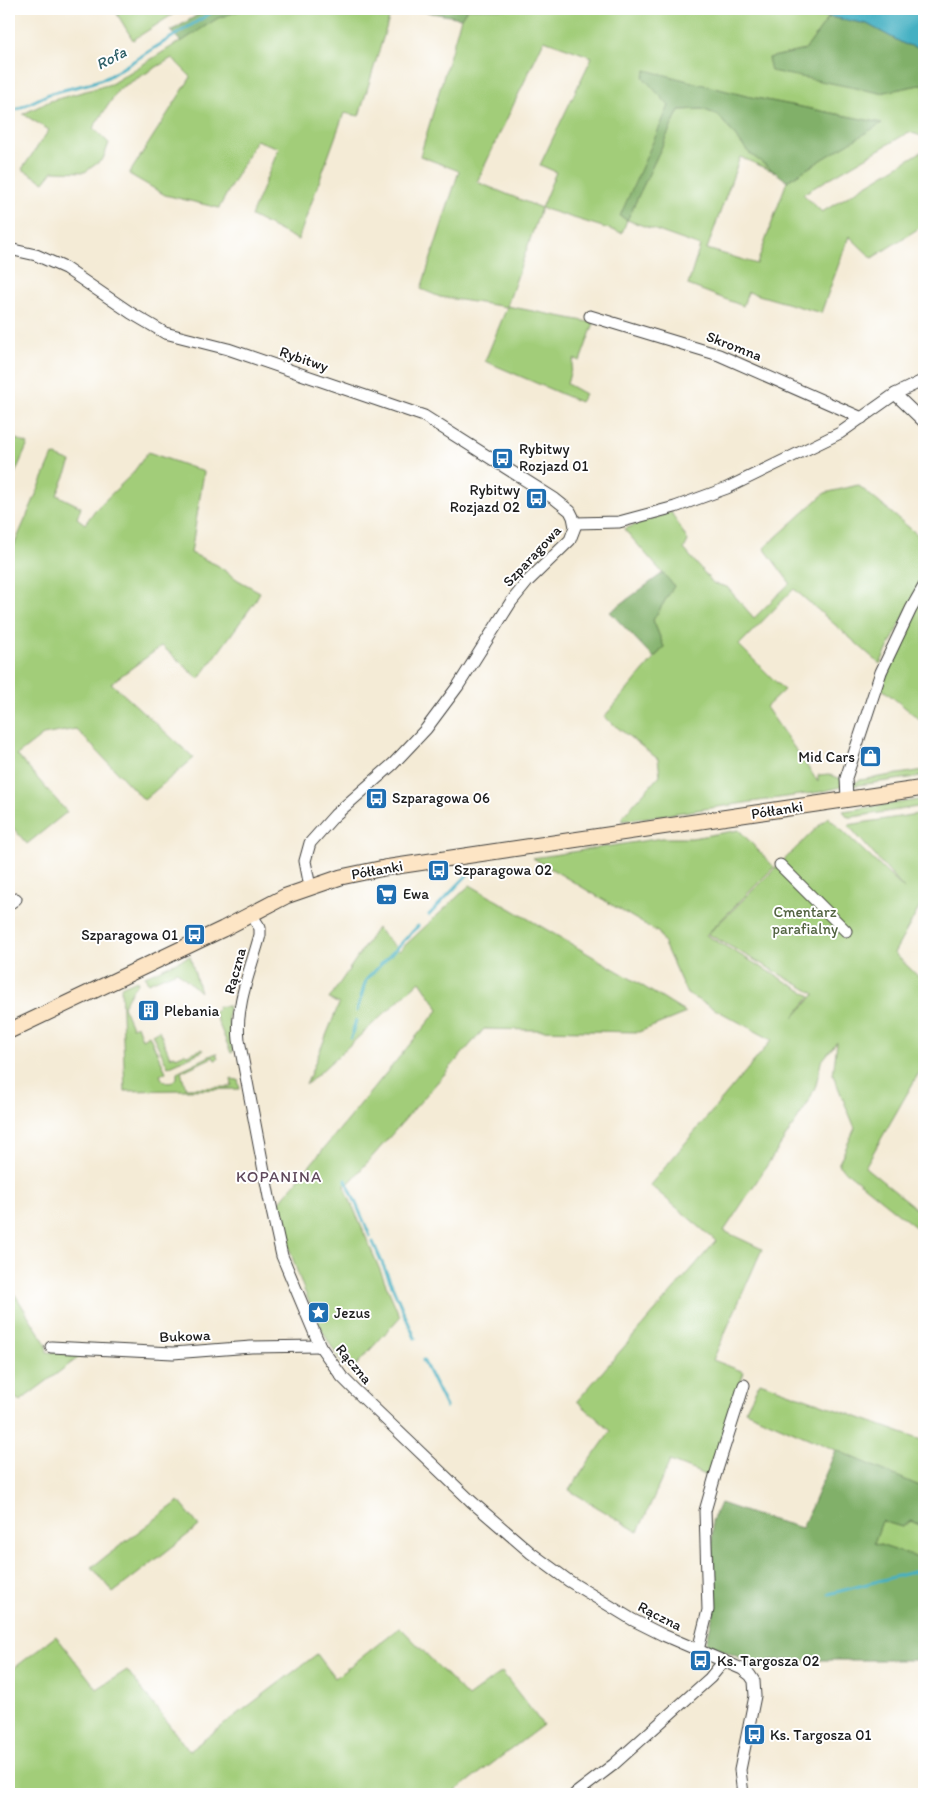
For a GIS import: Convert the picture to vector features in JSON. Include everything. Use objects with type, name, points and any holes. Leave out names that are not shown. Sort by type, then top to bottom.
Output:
[{"type":"street","name":"Rybitwy","points":[[9,249],[36,255],[65,268],[131,313],[165,333],[228,349],[424,416],[561,503],[570,511],[575,523]]},
{"type":"street","name":"Skromna","points":[[590,316],[718,354],[862,418]]},
{"type":"street","name":"Szparagowa","points":[[310,887],[305,861],[310,843],[335,815],[393,764],[426,729],[458,686],[510,602],[567,544],[574,533],[575,523],[619,522],[675,507],[727,488],[840,433],[895,394],[924,380]]},
{"type":"street","points":[[895,394],[924,422]]},
{"type":"street","points":[[847,799],[846,778],[882,672],[924,586]]},
{"type":"street","name":"Półłanki","points":[[9,1031],[212,935],[286,896],[341,877],[384,868],[924,788]]},
{"type":"street","points":[[780,865],[846,931]]},
{"type":"street","name":"Rączna","points":[[251,914],[260,928],[260,935],[240,1010],[238,1029],[269,1197],[282,1256],[320,1346],[337,1370],[355,1390],[466,1496],[530,1553],[569,1581],[633,1620],[663,1636],[747,1672],[753,1678],[755,1703],[740,1770],[742,1794]]},
{"type":"street","name":"Bukowa","points":[[51,1347],[173,1353],[251,1347],[320,1346]]},
{"type":"street","name":"Rączna","points":[[698,1650],[708,1610],[705,1511],[714,1476],[744,1385]]},
{"type":"street","points":[[575,1794],[613,1765],[710,1678],[724,1661]]},
{"type":"green space","points":[[114,9],[173,9],[175,13],[133,40]]},
{"type":"green space","points":[[207,9],[244,9],[218,18],[181,42],[171,31]]},
{"type":"green space","points":[[244,9],[392,9],[359,116],[344,113],[298,240],[251,216],[279,148],[256,140],[219,208],[165,195],[129,174],[191,77],[172,58],[119,89],[93,128],[109,143],[103,159],[85,172],[53,171],[44,182],[22,169],[49,130],[23,114],[50,101],[111,84],[218,18]]},
{"type":"green space","points":[[409,9],[467,9],[461,18]]},
{"type":"green space","points":[[467,9],[789,9],[829,17],[805,50],[769,58],[880,93],[924,84],[924,137],[909,132],[803,194],[822,212],[924,150],[924,225],[872,258],[849,236],[821,313],[748,292],[743,306],[688,285],[700,246],[627,220],[622,233],[541,208],[507,306],[594,323],[580,361],[574,359],[567,384],[585,394],[580,402],[485,361],[507,307],[440,297],[421,289],[459,171],[420,156],[461,18]],"holes":[[[544,40],[592,57],[540,165],[556,172],[541,208],[477,182]],[[646,71],[746,96],[881,123],[787,181],[757,264],[707,249],[740,157],[775,172],[749,153],[718,115],[702,109],[679,110],[627,220],[621,216],[669,106]]]},
{"type":"green space","points":[[829,17],[867,24],[904,44],[924,49],[924,84],[880,93],[771,71],[768,58],[805,50]]},
{"type":"green space","points":[[646,70],[746,96],[882,123],[787,181],[749,153],[718,115],[702,109],[679,110],[627,220],[620,216],[669,106],[643,77]]},
{"type":"green space","points":[[9,436],[28,444],[9,487]]},
{"type":"green space","points":[[148,452],[204,472],[191,553],[217,565],[238,580],[260,592],[199,679],[162,646],[111,683],[194,758],[144,800],[76,729],[43,735],[17,755],[67,812],[27,844],[9,823],[9,557],[53,455],[71,462],[57,495],[81,507],[77,518],[85,524],[95,510],[132,474]]},
{"type":"green space","points":[[858,485],[924,540],[924,576],[880,664],[794,589],[739,645],[784,690],[766,707],[818,782],[818,775],[829,774],[841,779],[841,787],[820,792],[622,821],[622,817],[660,775],[658,759],[604,717],[664,647],[653,620],[674,586],[624,529],[671,512],[688,541],[684,549],[713,583],[727,587],[754,618],[790,583],[764,548],[825,493]]},
{"type":"green space","points":[[663,573],[674,586],[653,620],[664,647],[654,658],[610,612]]},
{"type":"green space","points":[[924,593],[924,723],[881,688],[909,622]]},
{"type":"green space","points":[[924,770],[924,776],[851,786],[860,780]]},
{"type":"green space","points":[[924,799],[924,806],[853,817],[848,817],[843,811]]},
{"type":"green space","name":"Cmentarz parafialny","points":[[924,813],[924,903],[922,903],[894,953],[924,982],[924,1064],[865,1167],[924,1215],[924,1234],[838,1165],[855,1128],[833,1075],[837,1042],[821,1062],[816,1085],[808,1103],[724,1231],[762,1249],[713,1360],[744,1372],[708,1476],[670,1461],[638,1532],[569,1490],[611,1431],[577,1401],[716,1241],[650,1185],[772,1040],[687,994],[659,933],[533,858],[662,838],[692,838],[739,830],[774,867],[706,935],[811,996],[793,1018],[815,994],[708,934],[828,817],[904,889],[848,825]]},
{"type":"green space","points":[[470,885],[686,1013],[639,1032],[484,1029],[351,1181],[344,1186],[400,1317],[350,1372],[329,1342],[310,1305],[284,1230],[288,1223],[278,1204],[439,1009],[420,981],[306,1085],[339,1004],[329,999],[377,928],[399,951]]},
{"type":"green space","points":[[190,956],[200,992],[177,971],[148,983],[145,976]]},
{"type":"green space","points":[[137,980],[138,984],[123,1006],[132,1027],[137,1025],[142,1039],[149,1035],[166,1072],[160,1075],[164,1081],[167,1083],[173,1082],[177,1078],[177,1072],[216,1053],[218,1059],[215,1060],[213,1057],[181,1072],[186,1088],[229,1087],[232,1085],[231,1079],[238,1080],[240,1089],[125,1091],[121,987]]},
{"type":"green space","points":[[229,1006],[228,1018],[233,1052],[231,1053],[214,1012],[218,1010],[217,1007]]},
{"type":"green space","points":[[159,1030],[170,1057],[175,1055],[176,1057],[185,1053],[187,1055],[202,1049],[203,1051],[168,1067],[152,1034]]},
{"type":"green space","points":[[9,1285],[46,1344],[47,1352],[82,1355],[20,1401],[9,1394]]},
{"type":"green space","points":[[760,1382],[924,1441],[924,1488],[745,1411]]},
{"type":"green space","points":[[836,1450],[924,1488],[924,1527],[911,1521],[902,1527],[882,1521],[874,1543],[924,1560],[924,1660],[771,1660],[759,1666],[706,1643],[716,1604],[712,1521],[720,1503],[802,1528]]},
{"type":"green space","points":[[179,1501],[199,1526],[113,1593],[92,1567]]},
{"type":"green space","points":[[882,1521],[902,1527],[911,1521],[924,1527],[924,1560],[874,1543]]},
{"type":"green space","points":[[400,1627],[468,1697],[502,1672],[543,1725],[452,1794],[9,1794],[9,1672],[56,1636],[97,1689],[127,1670],[189,1751],[317,1654],[335,1678]]},
{"type":"water","points":[[789,9],[924,9],[924,49],[904,44],[867,24]]},
{"type":"waterway","name":"Rofa","points":[[9,113],[51,93],[108,77],[217,9]]},
{"type":"waterway","points":[[429,915],[473,869]]},
{"type":"waterway","points":[[357,1011],[366,980],[418,926]]},
{"type":"waterway","points":[[351,1038],[356,1020]]},
{"type":"waterway","points":[[346,1180],[370,1236]]},
{"type":"waterway","points":[[373,1242],[415,1338]]},
{"type":"waterway","points":[[423,1360],[446,1407]]},
{"type":"waterway","points":[[829,1594],[924,1569]]},
{"type":"place","name":"Rybitwy Rozjazd 01","points":[[503,458]]},
{"type":"place","name":"Rybitwy Rozjazd 02","points":[[536,499]]},
{"type":"place","name":"Mid Cars","points":[[871,757]]},
{"type":"place","name":"Szparagowa 06","points":[[376,798]]},
{"type":"place","name":"Szparagowa 02","points":[[438,870]]},
{"type":"place","name":"Ewa","points":[[387,894]]},
{"type":"place","name":"Szparagowa 01","points":[[194,935]]},
{"type":"place","name":"Plebania","points":[[148,1011]]},
{"type":"place","name":"Jezus","points":[[318,1313]]},
{"type":"place","name":"Ks. Targosza 02","points":[[701,1661]]},
{"type":"place","name":"Ks. Targosza 01","points":[[754,1735]]},
{"type":"district","name":"KOPANINA","points":[[279,1176]]}]
